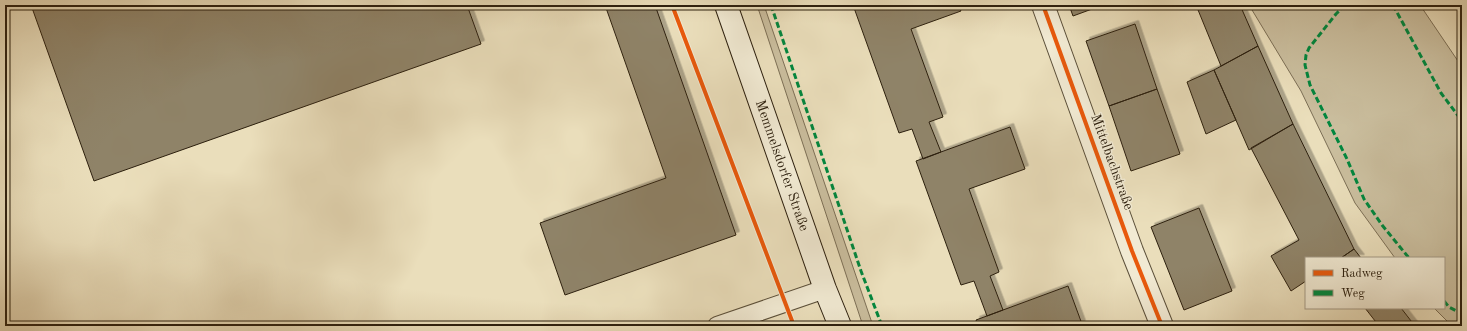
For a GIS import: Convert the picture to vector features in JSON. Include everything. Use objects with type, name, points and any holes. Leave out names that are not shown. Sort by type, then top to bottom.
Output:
[{"type":"main road","name":"Memmelsdorfer Straße","points":[[726,5],[825,289],[840,326]]},
{"type":"main road","name":"Mittelbachstraße","points":[[1043,5],[1132,251],[1162,326]]},
{"type":"lane","points":[[718,326],[825,289]]},
{"type":"shaded area","points":[[757,5],[764,5],[873,326],[863,326]]},
{"type":"shaded area","points":[[1249,5],[1420,5],[1462,67],[1462,326],[1452,326],[1435,309],[1445,309],[1445,257],[1394,257],[1355,203],[1301,91]]},
{"type":"building","points":[[31,5],[467,5],[481,44],[94,181]]},
{"type":"building","points":[[605,5],[655,5],[736,235],[565,295],[540,223],[666,178]]},
{"type":"building","points":[[853,5],[958,5],[961,11],[911,29],[943,117],[929,122],[941,152],[923,159],[912,129],[899,133]]},
{"type":"building","points":[[1069,5],[1103,5],[1073,16]]},
{"type":"building","points":[[1196,5],[1240,5],[1258,46],[1221,66]]},
{"type":"building","points":[[1135,24],[1157,89],[1109,106],[1086,41]]},
{"type":"building","points":[[1258,46],[1293,124],[1249,150],[1214,70]]},
{"type":"building","points":[[1214,70],[1236,120],[1206,134],[1187,82]]},
{"type":"building","points":[[1157,89],[1180,154],[1131,171],[1109,106]]},
{"type":"building","points":[[1293,124],[1354,249],[1342,257],[1305,257],[1305,282],[1291,291],[1271,256],[1299,240],[1251,148]]},
{"type":"building","points":[[1010,127],[1025,169],[969,189],[999,272],[990,276],[1003,310],[987,316],[974,281],[961,285],[916,161]]},
{"type":"building","points":[[1199,208],[1232,291],[1184,310],[1151,227]]},
{"type":"building","points":[[1354,249],[1360,257],[1342,257]]},
{"type":"building","points":[[1068,286],[1082,324],[1077,326],[978,326],[976,320]]},
{"type":"building","points":[[1366,309],[1402,309],[1415,326],[1379,326]]},
{"type":"marked path","points":[[771,5],[861,271],[882,326]]},
{"type":"marked path","points":[[1345,5],[1309,48],[1306,55],[1305,65],[1310,85],[1347,159],[1364,199],[1382,225],[1408,257]]},
{"type":"marked path","points":[[1393,5],[1441,93],[1462,121]]},
{"type":"marked path","points":[[1445,302],[1449,307],[1462,314]]},
{"type":"cycle path","points":[[672,5],[794,326]]},
{"type":"cycle path","points":[[1043,5],[1132,251],[1162,326]]}]
